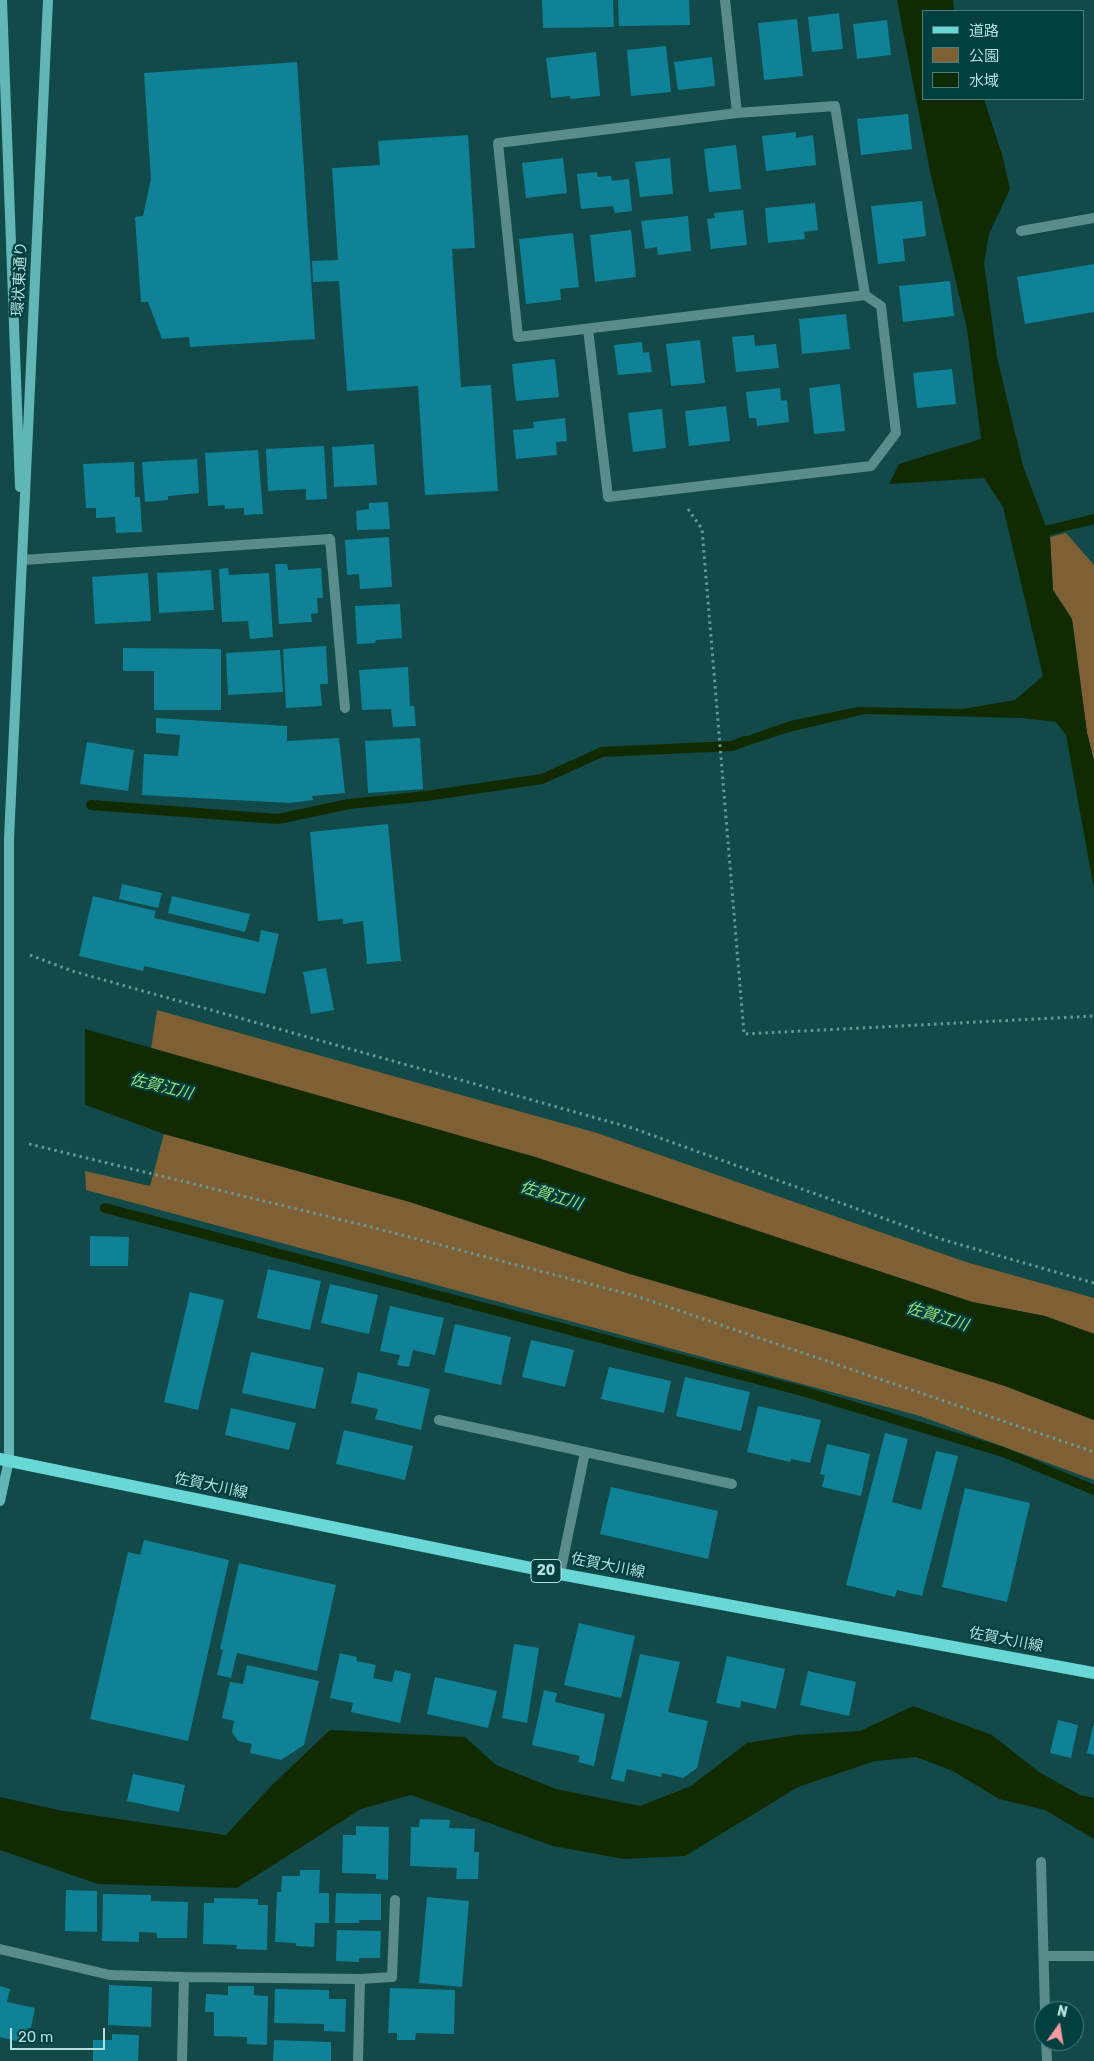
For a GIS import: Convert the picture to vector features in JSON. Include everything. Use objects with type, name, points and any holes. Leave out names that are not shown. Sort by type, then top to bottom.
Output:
[{"type":"main road","name":"環状東通り","points":[[2,0],[22,560]]},
{"type":"main road","name":"環状東通り","points":[[0,1501],[5,1460],[10,1140],[5,839],[22,560],[48,0]]},
{"type":"main road","name":"佐賀大川線","points":[[5,1460],[560,1574],[1094,1673]]},
{"type":"street","points":[[725,0],[737,113]]},
{"type":"street","points":[[588,329],[608,497],[871,466],[896,433],[881,306],[865,295],[518,337],[498,144],[737,113],[835,106],[865,295]]},
{"type":"street","points":[[1021,230],[1094,218]]},
{"type":"street","points":[[22,560],[330,539],[345,708]]},
{"type":"street","points":[[439,1420],[732,1484]]},
{"type":"street","points":[[560,1574],[585,1452]]},
{"type":"street","points":[[1041,1862],[1045,2001]]},
{"type":"street","points":[[0,1950],[110,1975],[360,1979],[392,1976],[396,1900]]},
{"type":"street","points":[[1044,1956],[1094,1956]]},
{"type":"street","points":[[182,2061],[184,1977]]},
{"type":"street","points":[[358,2061],[360,1979]]},
{"type":"path","points":[[681,488],[685,505],[702,529],[744,1034],[1094,1016]]},
{"type":"path","points":[[8,946],[72,971],[632,1128],[944,1240],[1094,1283]]},
{"type":"path","points":[[10,1140],[371,1227],[636,1296],[1094,1452]]},
{"type":"green space","points":[[1066,533],[1094,565],[1094,761],[1087,733],[1072,619],[1053,590],[1050,537]]},
{"type":"green space","points":[[157,1010],[597,1133],[966,1262],[1094,1298],[1094,1334],[1045,1316],[972,1302],[535,1157],[151,1049]]},
{"type":"green space","points":[[164,1134],[410,1202],[630,1274],[841,1335],[1005,1386],[1094,1420],[1094,1480],[920,1416],[86,1190],[85,1171],[150,1186]]},
{"type":"water","points":[[897,0],[953,0],[954,10],[922,10],[922,100],[984,100],[1003,158],[1010,189],[989,234],[984,264],[997,357],[1023,466],[1050,537],[1053,590],[1072,619],[1087,733],[1094,761],[1094,889],[1066,735],[1056,722],[1022,718],[865,714],[789,732],[731,750],[733,741],[790,721],[858,707],[963,709],[1015,700],[1043,676],[1003,507],[984,478],[889,484],[899,464],[981,439],[967,329],[930,171]]},
{"type":"water","name":"佐賀江川","points":[[0,1011],[85,1029],[535,1157],[972,1302],[1045,1316],[1094,1334],[1094,1420],[1005,1386],[841,1335],[630,1274],[410,1202],[164,1134],[86,1105],[0,1082]]},
{"type":"water","points":[[913,1706],[992,1735],[1039,1772],[1080,1795],[1094,1798],[1094,1839],[1045,1810],[999,1799],[953,1771],[916,1757],[875,1761],[798,1787],[685,1856],[624,1859],[553,1846],[411,1795],[361,1809],[237,1888],[98,1884],[0,1850],[0,1797],[58,1810],[226,1835],[271,1786],[330,1730],[465,1737],[496,1765],[556,1789],[640,1806],[691,1786],[747,1743],[796,1735],[860,1731]]},
{"type":"pier","points":[[0,1009],[85,1027],[85,1108],[0,1085]]},
{"type":"building","points":[[542,0],[613,0],[614,27],[543,28]]},
{"type":"building","points":[[618,0],[689,0],[690,25],[619,26]]},
{"type":"building","points":[[839,13],[843,49],[812,52],[808,17]]},
{"type":"building","points":[[797,19],[803,76],[764,80],[758,23]]},
{"type":"building","points":[[887,20],[891,55],[857,59],[853,24]]},
{"type":"building","points":[[666,46],[671,92],[631,96],[627,50]]},
{"type":"building","points":[[596,52],[600,96],[570,99],[570,96],[551,98],[546,58]]},
{"type":"building","points":[[712,57],[715,86],[678,90],[674,62]]},
{"type":"building","points":[[297,62],[315,339],[190,347],[189,337],[162,339],[148,302],[141,302],[135,217],[143,216],[151,179],[144,73]]},
{"type":"building","points":[[908,114],[912,149],[861,155],[857,119]]},
{"type":"building","points":[[796,132],[796,138],[813,135],[816,165],[766,171],[762,136]]},
{"type":"building","points":[[468,135],[475,248],[452,249],[461,387],[491,385],[498,491],[425,495],[418,386],[347,391],[339,281],[313,282],[312,261],[338,260],[332,168],[380,165],[378,141]]},
{"type":"building","points":[[736,145],[741,189],[709,192],[704,149]]},
{"type":"building","points":[[563,158],[567,193],[526,198],[522,163]]},
{"type":"building","points":[[670,158],[673,194],[640,197],[635,162]]},
{"type":"building","points":[[597,172],[598,177],[611,176],[612,181],[629,179],[632,211],[615,213],[613,206],[581,209],[577,174]]},
{"type":"building","points":[[922,201],[926,236],[903,239],[905,261],[878,264],[871,206]]},
{"type":"building","points":[[815,203],[818,230],[804,232],[805,239],[768,243],[765,208]]},
{"type":"building","points":[[743,210],[747,245],[711,249],[707,219],[715,218],[714,213]]},
{"type":"building","points":[[688,216],[691,251],[658,255],[657,247],[645,249],[641,221]]},
{"type":"building","points":[[631,230],[636,277],[595,282],[590,235]]},
{"type":"building","points":[[573,233],[579,287],[560,289],[561,300],[526,304],[519,239]]},
{"type":"building","points":[[1094,264],[1094,312],[1025,324],[1017,277]]},
{"type":"building","points":[[950,281],[954,316],[903,322],[899,286]]},
{"type":"building","points":[[846,314],[850,349],[802,354],[799,319]]},
{"type":"building","points":[[754,335],[755,346],[776,344],[779,368],[736,372],[732,337]]},
{"type":"building","points":[[700,340],[705,383],[671,386],[666,344]]},
{"type":"building","points":[[642,342],[643,353],[649,352],[652,372],[618,375],[614,345]]},
{"type":"building","points":[[555,359],[559,397],[516,401],[512,364]]},
{"type":"building","points":[[952,369],[956,404],[917,408],[913,373]]},
{"type":"building","points":[[840,384],[845,431],[814,434],[809,388]]},
{"type":"building","points":[[780,388],[781,401],[787,400],[789,422],[757,426],[756,418],[749,418],[746,392]]},
{"type":"building","points":[[726,406],[730,441],[689,446],[685,411]]},
{"type":"building","points":[[662,409],[666,448],[633,452],[628,413]]},
{"type":"building","points":[[565,418],[567,441],[556,442],[557,455],[516,459],[513,430],[534,428],[533,422]]},
{"type":"building","points":[[374,444],[377,485],[334,487],[332,447]]},
{"type":"building","points":[[324,446],[327,499],[306,500],[306,489],[268,491],[266,449]]},
{"type":"building","points":[[258,450],[263,514],[244,515],[244,508],[225,509],[225,505],[208,506],[205,453]]},
{"type":"building","points":[[197,459],[199,493],[168,496],[168,500],[145,502],[142,462]]},
{"type":"building","points":[[134,462],[135,497],[140,497],[142,532],[116,533],[115,517],[96,518],[96,508],[86,508],[83,464]]},
{"type":"building","points":[[388,502],[390,529],[357,530],[356,511],[369,509],[369,503]]},
{"type":"building","points":[[389,537],[392,587],[360,589],[359,574],[347,575],[345,540]]},
{"type":"building","points":[[275,564],[287,564],[288,570],[321,568],[323,598],[317,598],[318,613],[311,614],[312,622],[279,624]]},
{"type":"building","points":[[228,568],[229,575],[269,573],[273,637],[250,639],[248,621],[222,622],[219,569]]},
{"type":"building","points":[[211,570],[214,610],[159,613],[157,573]]},
{"type":"building","points":[[148,573],[151,621],[95,624],[92,577]]},
{"type":"building","points":[[400,604],[402,638],[357,644],[355,606]]},
{"type":"building","points":[[326,646],[328,684],[320,684],[322,706],[286,708],[283,649]]},
{"type":"building","points":[[123,648],[221,649],[221,710],[154,710],[154,671],[123,671]]},
{"type":"building","points":[[280,650],[283,692],[228,695],[226,653]]},
{"type":"building","points":[[408,667],[410,706],[414,706],[416,726],[393,727],[391,709],[362,710],[359,670]]},
{"type":"building","points":[[156,718],[287,726],[287,741],[339,738],[345,793],[312,796],[313,800],[290,803],[142,795],[144,754],[178,756],[180,735],[156,733]]},
{"type":"building","points":[[420,738],[423,789],[368,793],[365,741]]},
{"type":"building","points":[[87,742],[134,750],[128,791],[80,784]]},
{"type":"building","points":[[388,824],[401,961],[367,964],[363,921],[343,924],[343,919],[318,921],[310,832]]},
{"type":"building","points":[[122,884],[162,893],[158,908],[119,899]]},
{"type":"building","points":[[93,896],[156,911],[154,918],[259,942],[261,930],[279,934],[265,994],[144,966],[143,971],[79,956]]},
{"type":"building","points":[[172,896],[250,914],[245,932],[168,913]]},
{"type":"building","points":[[326,968],[334,1010],[311,1014],[303,972]]},
{"type":"building","points":[[90,1236],[129,1237],[128,1266],[90,1266]]},
{"type":"building","points":[[268,1269],[321,1281],[310,1330],[257,1318]]},
{"type":"building","points":[[330,1284],[378,1295],[369,1334],[321,1323]]},
{"type":"building","points":[[190,1292],[224,1300],[198,1410],[164,1402]]},
{"type":"building","points":[[390,1306],[444,1318],[435,1355],[413,1350],[409,1367],[397,1365],[400,1355],[380,1351]]},
{"type":"building","points":[[455,1324],[511,1337],[501,1385],[444,1372]]},
{"type":"building","points":[[531,1340],[574,1350],[565,1387],[522,1377]]},
{"type":"building","points":[[251,1352],[324,1368],[315,1409],[242,1393]]},
{"type":"building","points":[[609,1367],[671,1381],[664,1413],[601,1399]]},
{"type":"building","points":[[358,1372],[430,1389],[421,1430],[375,1419],[378,1409],[351,1403]]},
{"type":"building","points":[[685,1377],[750,1392],[741,1431],[676,1416]]},
{"type":"building","points":[[758,1406],[821,1420],[810,1463],[791,1459],[790,1462],[747,1452]]},
{"type":"building","points":[[231,1408],[296,1423],[289,1450],[225,1435]]},
{"type":"building","points":[[344,1430],[413,1446],[405,1480],[336,1464]]},
{"type":"building","points":[[885,1433],[908,1439],[892,1502],[921,1510],[936,1451],[958,1456],[922,1596],[897,1590],[895,1597],[846,1585]]},
{"type":"building","points":[[827,1444],[870,1454],[861,1496],[822,1487],[825,1475],[820,1474]]},
{"type":"building","points":[[611,1487],[718,1511],[708,1559],[600,1534]]},
{"type":"building","points":[[965,1488],[1030,1503],[1007,1602],[942,1587]]},
{"type":"building","points":[[144,1540],[229,1560],[188,1741],[90,1719],[128,1552],[140,1555]]},
{"type":"building","points":[[239,1563],[336,1585],[317,1671],[237,1653],[231,1678],[217,1675],[223,1650],[220,1649]]},
{"type":"building","points":[[579,1623],[635,1636],[621,1698],[564,1685]]},
{"type":"building","points":[[514,1644],[539,1648],[527,1723],[502,1718]]},
{"type":"building","points":[[340,1653],[357,1657],[356,1661],[376,1665],[373,1678],[392,1682],[395,1670],[411,1674],[400,1723],[351,1712],[353,1703],[330,1698]]},
{"type":"building","points":[[640,1654],[680,1662],[668,1712],[708,1721],[697,1768],[683,1778],[662,1773],[661,1777],[627,1769],[624,1782],[611,1779]]},
{"type":"building","points":[[727,1656],[785,1669],[776,1709],[741,1701],[740,1708],[716,1703]]},
{"type":"building","points":[[247,1665],[319,1681],[304,1745],[281,1760],[250,1753],[252,1744],[238,1741],[232,1732],[234,1721],[222,1718],[230,1682],[243,1684]]},
{"type":"building","points":[[808,1671],[856,1682],[849,1716],[800,1705]]},
{"type":"building","points":[[435,1677],[497,1691],[488,1728],[427,1714]]},
{"type":"building","points":[[544,1690],[557,1693],[555,1702],[605,1714],[594,1766],[578,1762],[580,1756],[532,1745]]},
{"type":"building","points":[[1058,1720],[1078,1725],[1071,1758],[1050,1753]]},
{"type":"building","points":[[1094,1726],[1094,1755],[1087,1753]]},
{"type":"building","points":[[133,1774],[185,1785],[179,1812],[127,1801]]},
{"type":"building","points":[[420,1819],[450,1820],[449,1828],[475,1829],[474,1852],[479,1852],[478,1879],[456,1879],[457,1868],[410,1866],[411,1827],[419,1827]]},
{"type":"building","points":[[356,1826],[389,1827],[388,1880],[376,1879],[376,1874],[342,1873],[343,1835],[356,1835]]},
{"type":"building","points":[[300,1870],[320,1870],[319,1893],[329,1893],[329,1923],[315,1923],[314,1947],[296,1946],[296,1943],[275,1942],[277,1892],[281,1892],[282,1876],[300,1876]]},
{"type":"building","points":[[66,1890],[97,1891],[97,1932],[65,1931]]},
{"type":"building","points":[[336,1893],[381,1894],[381,1920],[359,1920],[359,1923],[335,1923]]},
{"type":"building","points":[[103,1894],[151,1895],[151,1901],[188,1902],[187,1938],[157,1938],[157,1933],[139,1932],[139,1942],[102,1941]]},
{"type":"building","points":[[427,1897],[469,1901],[462,1987],[419,1983]]},
{"type":"building","points":[[214,1898],[258,1899],[258,1905],[268,1905],[267,1950],[236,1949],[237,1945],[203,1944],[204,1903],[214,1903]]},
{"type":"building","points":[[337,1930],[381,1931],[380,1958],[359,1958],[359,1962],[336,1961]]},
{"type":"building","points":[[109,1985],[152,1987],[151,2027],[108,2025]]},
{"type":"building","points":[[0,1986],[10,1989],[7,2002],[35,2008],[31,2028],[27,2028],[24,2043],[0,2037]]},
{"type":"building","points":[[228,1986],[254,1986],[254,1995],[268,1996],[267,2045],[247,2044],[247,2037],[214,2036],[214,2012],[205,2012],[206,1994],[228,1995]]},
{"type":"building","points":[[390,1988],[455,1990],[454,2034],[416,2033],[415,2040],[397,2040],[397,2033],[388,2033]]},
{"type":"building","points":[[275,1989],[329,1990],[329,1999],[346,1999],[345,2032],[324,2031],[324,2024],[274,2023]]},
{"type":"building","points":[[112,2034],[139,2035],[138,2061],[93,2061],[93,2040],[112,2040]]},
{"type":"building","points":[[274,2040],[331,2042],[331,2061],[273,2061]]},
{"type":"waterway","points":[[1037,533],[1094,519]]},
{"type":"waterway","points":[[91,805],[278,819],[349,804],[426,796],[542,779],[602,752],[732,746],[745,741]]},
{"type":"waterway","points":[[105,1208],[802,1391],[1003,1452],[1094,1490]]}]
